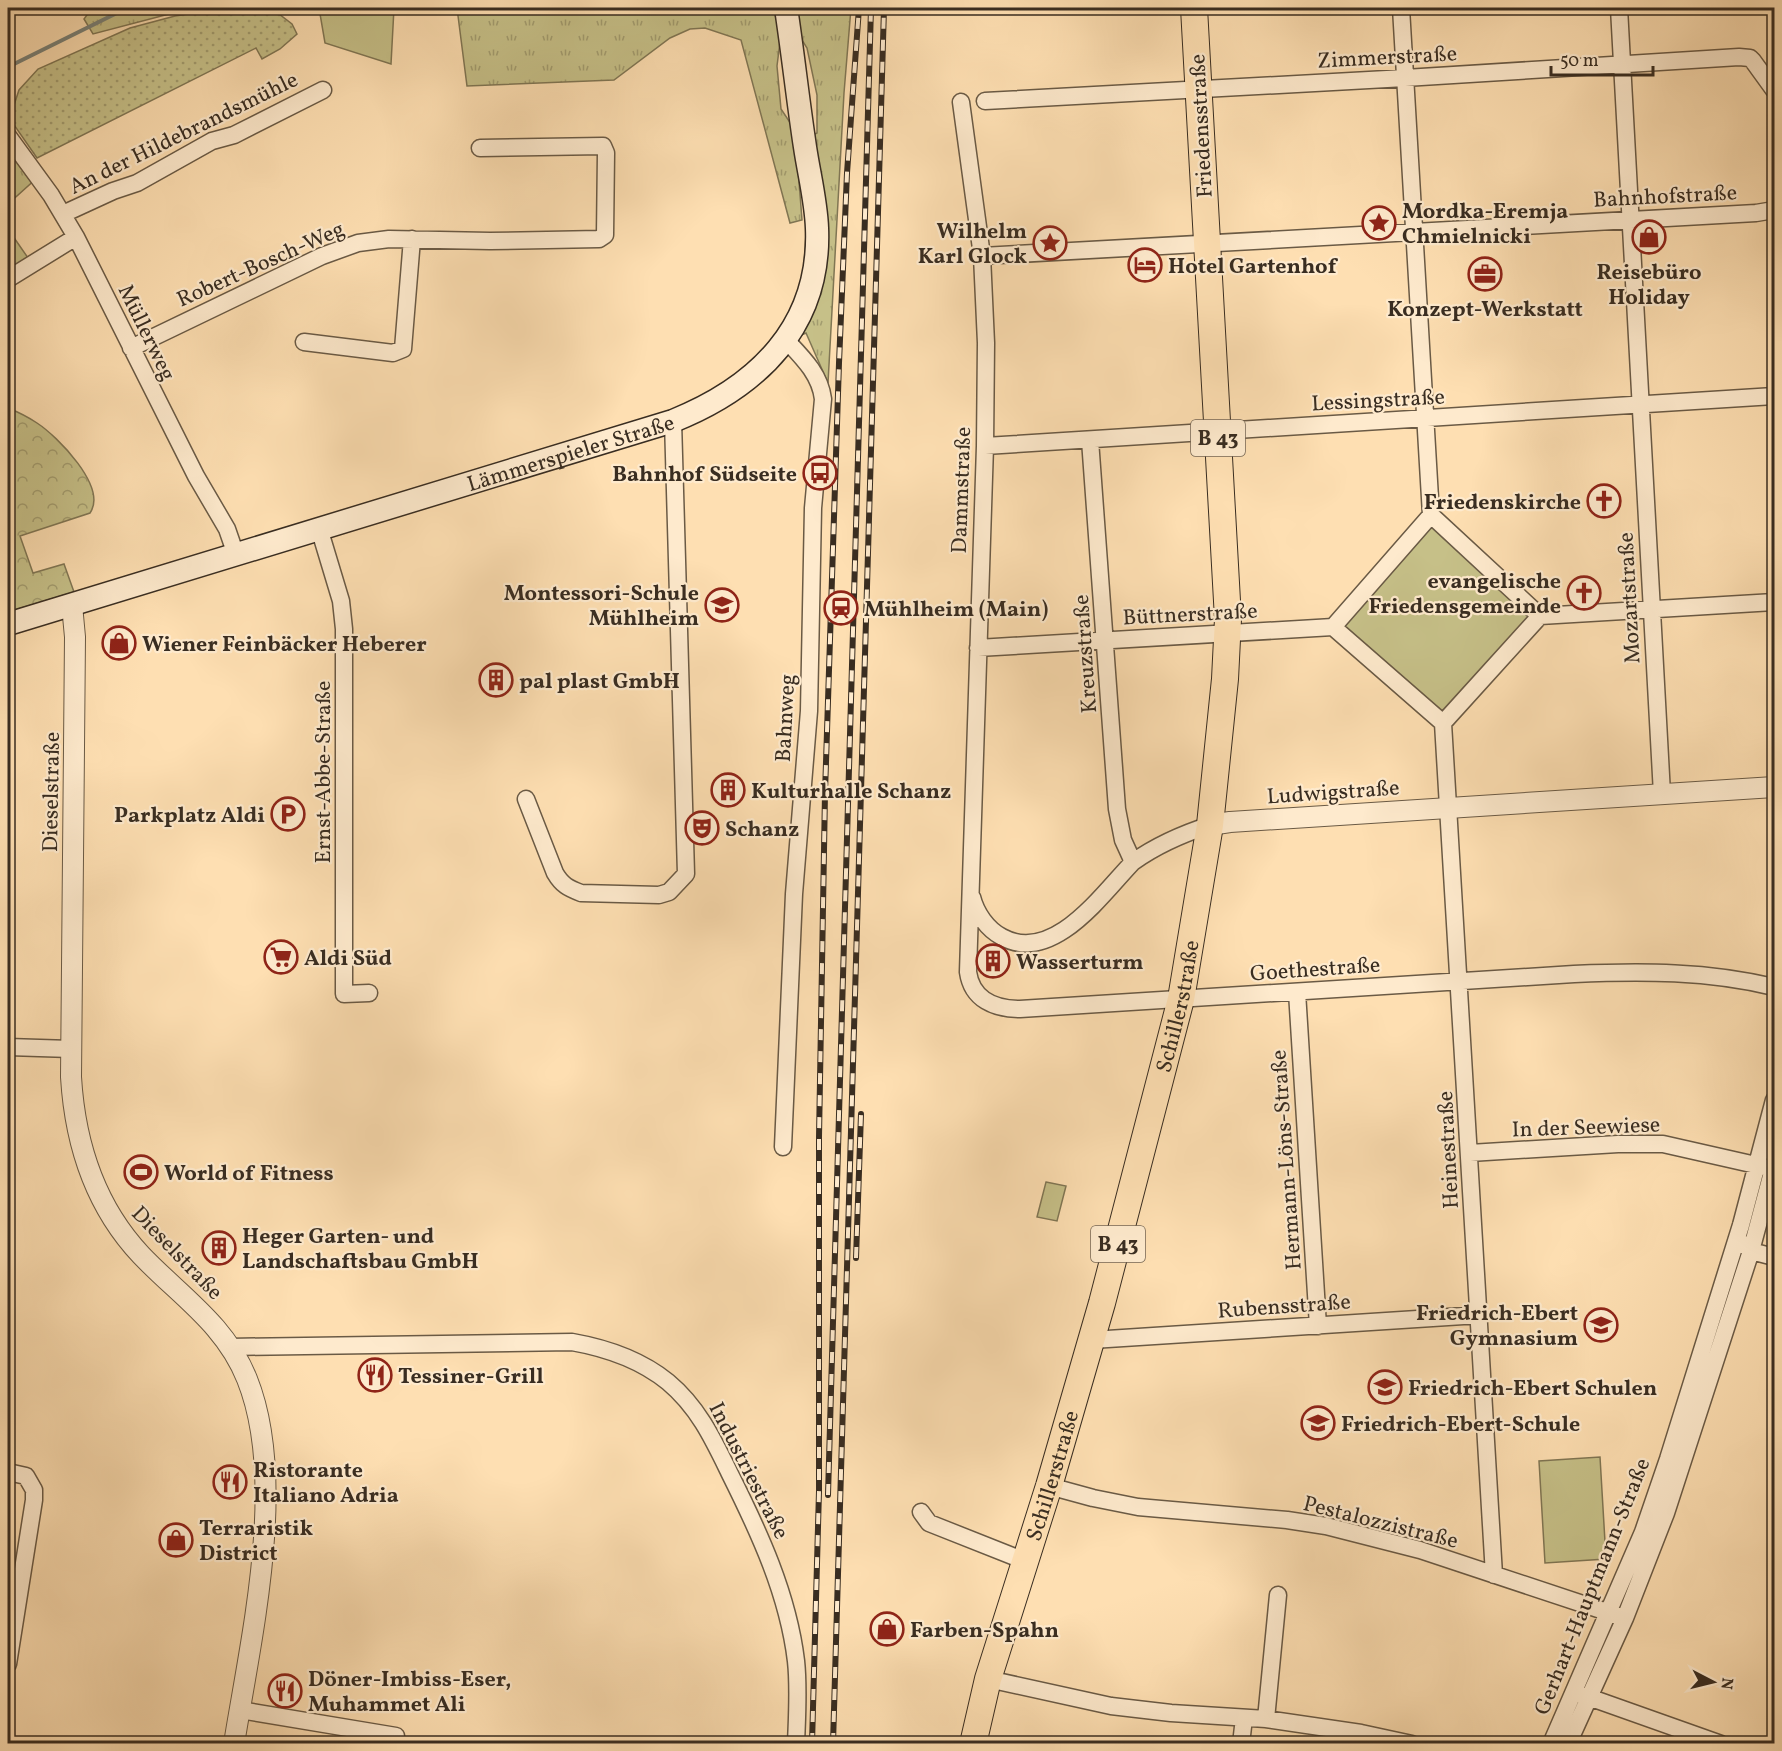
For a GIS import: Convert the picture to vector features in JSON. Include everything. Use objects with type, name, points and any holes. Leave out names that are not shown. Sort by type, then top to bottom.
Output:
[{"type":"main road","name":"Friedensstraße","points":[[1194,8],[1207,244]]},
{"type":"main road","name":"Lämmerspieler Straße","points":[[8,624],[673,421],[731,393],[761,368],[786,340],[796,324],[810,287],[816,253],[817,228],[787,16]]},
{"type":"main road","name":"Schillerstraße","points":[[973,1743],[988,1679],[1092,1340],[1181,999],[1210,825],[1222,718],[1228,633],[1207,244]]},
{"type":"street","points":[[1401,8],[1431,515],[1540,616]]},
{"type":"street","name":"Mozartstraße","points":[[1619,8],[1662,794]]},
{"type":"street","name":"Zimmerstraße","points":[[985,101],[1745,57],[1754,61],[1774,90]]},
{"type":"street","name":"An der Hildebrandsmühle","points":[[63,214],[113,191],[137,183],[212,141],[234,135],[323,90]]},
{"type":"street","name":"Dammstraße","points":[[961,102],[982,256],[986,320],[985,446],[970,881]]},
{"type":"street","name":"Müllerweg","points":[[8,136],[63,214],[76,237],[195,476],[226,529],[236,555]]},
{"type":"street","name":"Robert-Bosch-Weg","points":[[131,348],[322,256],[370,240],[490,241],[599,239],[605,236],[606,153],[603,146],[480,148]]},
{"type":"street","name":"Bahnhofstraße","points":[[982,256],[1774,210]]},
{"type":"street","points":[[8,279],[76,237]]},
{"type":"street","points":[[304,342],[393,353],[403,349],[412,239]]},
{"type":"street","name":"Bahnweg","points":[[783,1147],[794,894],[809,711],[813,508],[823,404],[821,388],[814,373],[786,340]]},
{"type":"street","name":"Lessingstraße","points":[[985,446],[1774,396]]},
{"type":"street","points":[[526,799],[555,873],[560,882],[570,889],[581,893],[659,895],[669,892],[686,874],[673,421]]},
{"type":"street","name":"Kreuzstraße","points":[[1090,440],[1119,821],[1123,840],[1133,862]]},
{"type":"street","points":[[1431,515],[1333,627],[1443,723],[1540,616],[1774,602]]},
{"type":"street","name":"Ernst-Abbe-Straße","points":[[319,528],[341,601],[344,629],[344,994],[369,993]]},
{"type":"street","name":"Dieselstraße","points":[[72,605],[75,649],[71,1049],[72,1099],[77,1132],[88,1168],[105,1207],[116,1224],[142,1256],[205,1315],[230,1347],[243,1371],[251,1393],[261,1435],[265,1476],[258,1593],[234,1743]]},
{"type":"street","name":"Büttnerstraße","points":[[978,648],[1333,627]]},
{"type":"street","name":"Heinestraße","points":[[1443,723],[1494,1575]]},
{"type":"street","name":"Ludwigstraße","points":[[970,881],[974,903],[991,929],[999,936],[1014,942],[1035,943],[1053,936],[1078,919],[1133,862],[1163,843],[1210,825],[1774,787]]},
{"type":"street","name":"Goethestraße","points":[[970,881],[969,981],[976,993],[990,1005],[1003,1008],[1020,1009],[1642,971],[1698,974],[1774,987]]},
{"type":"street","name":"Hermann-Löns-Straße","points":[[1297,992],[1318,1326]]},
{"type":"street","points":[[8,1047],[71,1049]]},
{"type":"street","name":"Gerhart-Hauptmann-Straße","points":[[1551,1743],[1581,1694],[1617,1615],[1647,1564],[1682,1464],[1750,1251],[1769,1166],[1774,1100]]},
{"type":"street","name":"In der Seewiese","points":[[1470,1153],[1618,1144],[1663,1144],[1769,1166]]},
{"type":"street","name":"Gerhart-Hauptmann-Straße","points":[[1617,1615],[1741,1225],[1769,1166]]},
{"type":"street","points":[[1741,1225],[1743,1242],[1750,1251],[1774,1257]]},
{"type":"street","name":"Rubensstraße","points":[[1092,1340],[1479,1316]]},
{"type":"street","name":"Industriestraße","points":[[230,1347],[572,1342],[617,1354],[657,1374],[682,1395],[703,1420],[764,1544],[779,1585],[794,1645],[797,1678],[796,1743]]},
{"type":"street","points":[[8,1472],[26,1476],[34,1490],[34,1500],[8,1664]]},
{"type":"street","name":"Pestalozzistraße","points":[[1048,1486],[1138,1507],[1287,1520],[1326,1526],[1387,1541],[1617,1615]]},
{"type":"street","points":[[921,1512],[929,1523],[1025,1561]]},
{"type":"street","points":[[1266,1719],[1278,1595]]},
{"type":"street","points":[[988,1679],[1111,1706],[1266,1719],[1412,1743]]},
{"type":"street","points":[[1581,1694],[1721,1743]]},
{"type":"street","name":"Gerhart-Hauptmann-Straße","points":[[1568,1743],[1581,1694]]},
{"type":"street","points":[[240,1710],[396,1736]]},
{"type":"street","points":[[1241,1743],[1244,1718]]},
{"type":"green space","points":[[92,8],[192,8],[93,34],[84,19]]},
{"type":"green space","points":[[230,8],[267,10],[271,8],[292,24],[297,34],[280,49],[262,59],[256,48],[37,158],[12,122],[10,117],[19,90],[38,69],[130,28],[175,16]]},
{"type":"green space","points":[[319,8],[394,8],[391,64],[325,43]]},
{"type":"green space","points":[[457,8],[773,8],[781,34],[777,66],[781,109],[795,130],[802,220],[790,223],[741,40],[705,28],[690,29],[670,38],[614,80],[467,86]]},
{"type":"green space","points":[[795,8],[851,8],[828,383],[806,333],[799,336],[813,135],[817,133],[817,95],[807,48],[797,32]]},
{"type":"green space","points":[[8,146],[38,177],[8,204]]},
{"type":"green space","points":[[8,229],[35,268],[8,285]]},
{"type":"green space","points":[[8,408],[37,423],[67,450],[86,477],[94,502],[90,513],[20,536],[33,573],[64,564],[74,592],[8,612]]},
{"type":"green space","points":[[1431,525],[1533,616],[1443,715],[1343,627]]},
{"type":"green space","points":[[1046,1182],[1066,1186],[1057,1221],[1037,1217]]},
{"type":"green space","points":[[1600,1457],[1606,1559],[1545,1563],[1539,1461]]},
{"type":"waterway","points":[[8,67],[127,8]]},
{"type":"railway","points":[[812,1744],[819,1491],[819,1137],[825,793],[847,173],[859,8]]},
{"type":"railway","points":[[828,1495],[871,8]]},
{"type":"railway","points":[[833,1744],[884,8]]},
{"type":"railway","points":[[856,1258],[861,1114]]},
{"type":"place","name":"Mordka-Eremja Chmielnicki","points":[[1379,223]]},
{"type":"place","name":"Reisebüro Holiday","points":[[1649,237]]},
{"type":"place","name":"Wilhelm Karl Glock","points":[[1050,243]]},
{"type":"place","name":"Hotel Gartenhof","points":[[1145,265]]},
{"type":"place","name":"Konzept-Werkstatt","points":[[1485,274]]},
{"type":"place","name":"Bahnhof Südseite","points":[[820,473]]},
{"type":"place","name":"Friedenskirche","points":[[1604,501]]},
{"type":"place","name":"evangelische Friedensgemeinde","points":[[1584,593]]},
{"type":"place","name":"Montessori-Schule Mühlheim","points":[[722,605]]},
{"type":"place","name":"Mühlheim (Main)","points":[[841,608]]},
{"type":"place","name":"Wiener Feinbäcker Heberer","points":[[119,643]]},
{"type":"place","name":"pal plast GmbH","points":[[496,680]]},
{"type":"place","name":"Kulturhalle Schanz","points":[[728,790]]},
{"type":"place","name":"Parkplatz Aldi","points":[[288,814]]},
{"type":"place","name":"Schanz","points":[[702,828]]},
{"type":"place","name":"Aldi Süd","points":[[281,957]]},
{"type":"place","name":"Wasserturm","points":[[993,961]]},
{"type":"place","name":"World of Fitness","points":[[141,1172]]},
{"type":"place","name":"Heger Garten- und Landschaftsbau GmbH","points":[[219,1248]]},
{"type":"place","name":"Friedrich-Ebert Gymnasium","points":[[1601,1325]]},
{"type":"place","name":"Tessiner-Grill","points":[[375,1375]]},
{"type":"place","name":"Friedrich-Ebert Schulen","points":[[1385,1387]]},
{"type":"place","name":"Friedrich-Ebert-Schule","points":[[1318,1423]]},
{"type":"place","name":"Ristorante Italiano Adria","points":[[230,1482]]},
{"type":"place","name":"Terraristik District","points":[[176,1540]]},
{"type":"place","name":"Farben-Spahn","points":[[887,1629]]},
{"type":"place","name":"Döner-Imbiss-Eser, Muhammet Ali","points":[[285,1691]]}]
